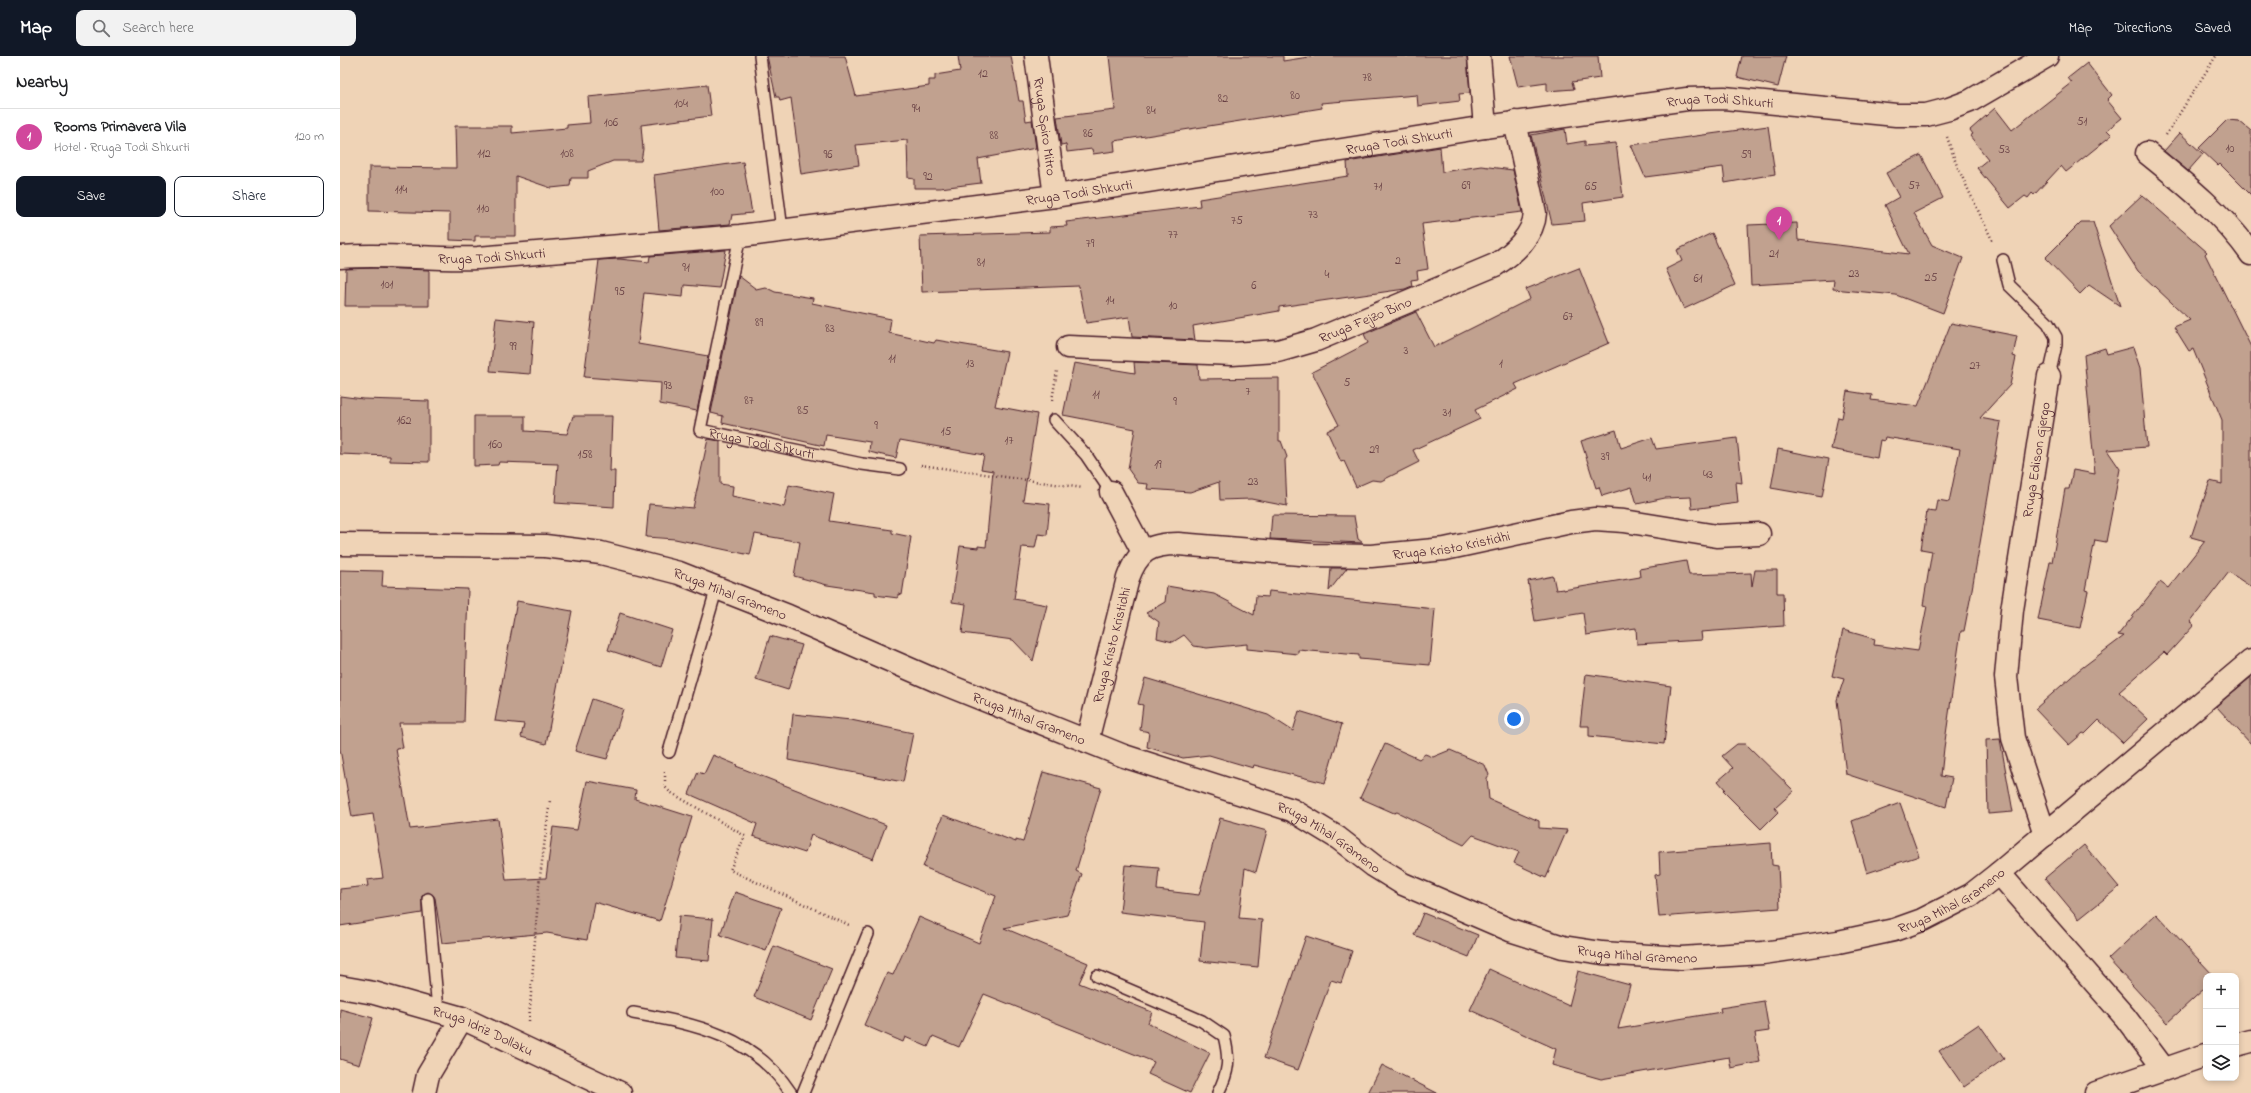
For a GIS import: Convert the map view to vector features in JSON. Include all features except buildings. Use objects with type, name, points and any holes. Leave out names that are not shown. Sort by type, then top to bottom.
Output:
[{"type":"street","name":"Rruga Spiro Mitro","points":[[1036,56],[1055,196]]},
{"type":"street","points":[[1479,56],[1485,126]]},
{"type":"street","name":"Rruga Todi Shkurti","points":[[340,257],[471,258],[740,236],[1055,196],[1485,126],[1659,102],[1724,98],[1913,116],[1938,113],[1970,101],[2047,56]]},
{"type":"street","name":"Rruga Fejzo Bino","points":[[1068,347],[1232,354],[1278,352],[1316,340],[1495,265],[1514,251],[1530,232],[1535,222],[1535,213],[1515,122]]},
{"type":"street","points":[[2147,153],[2205,202],[2234,232],[2251,254]]},
{"type":"street","name":"Rruga Edison Gjergo","points":[[2045,835],[2013,738],[2006,677],[2012,610],[2049,376]]},
{"type":"street","points":[[1111,492],[1143,552]]},
{"type":"street","name":"Rruga Kristo Kristidhi","points":[[1087,741],[1125,590],[1134,563],[1143,552],[1156,546],[1178,544],[1306,555],[1370,556],[1445,549],[1583,520],[1624,521],[1717,536],[1758,534]]},
{"type":"street","name":"Rruga Mihal Grameno","points":[[340,544],[545,546],[621,557],[665,569],[717,587],[937,681],[1157,768],[1292,810],[1338,838],[1378,869],[1404,884],[1510,930],[1539,941],[1584,951],[1654,957],[1713,957],[1786,950],[1864,938],[1894,930],[1944,910],[1970,895],[1999,873],[2251,661]]},
{"type":"street","points":[[1999,873],[2125,1017],[2164,1069]]},
{"type":"street","name":"Rruga Idriz Dollaku","points":[[340,987],[374,992],[462,1018],[620,1093]]},
{"type":"street","points":[[424,1093],[428,1075],[462,1018]]},
{"type":"street","points":[[2239,1044],[2251,1040]]},
{"type":"street","points":[[2096,1093],[2203,1056]]},
{"type":"lane","points":[[760,56],[782,230]]},
{"type":"lane","name":"Rruga Todi Shkurti","points":[[740,236],[700,430],[862,464],[900,468]]},
{"type":"lane","name":"Rruga Edison Gjergo","points":[[2003,260],[2009,284],[2048,322],[2056,337],[2056,346],[2049,376]]},
{"type":"lane","points":[[1054,420],[1086,455],[1111,492]]},
{"type":"lane","points":[[669,752],[717,587]]},
{"type":"lane","points":[[428,899],[438,1010]]},
{"type":"lane","points":[[803,1093],[868,934]]},
{"type":"lane","points":[[1097,976],[1202,1021],[1224,1036],[1229,1057],[1224,1081],[1218,1093]]},
{"type":"lane","points":[[633,1013],[667,1019],[728,1038],[755,1052],[780,1077],[791,1093]]},
{"type":"path","points":[[2166,135],[2216,56]]},
{"type":"path","points":[[1938,113],[1957,166],[2003,260]]},
{"type":"path","points":[[1054,420],[1051,406],[1060,354],[1068,347]]},
{"type":"path","points":[[900,468],[914,464],[1111,492]]},
{"type":"path","points":[[669,752],[663,779],[665,787],[670,792],[746,836],[730,870],[868,934]]},
{"type":"path","points":[[532,996],[539,884],[550,800]]},
{"type":"place","name":"Rooms Primavera Vila","points":[[1779,240]]}]
